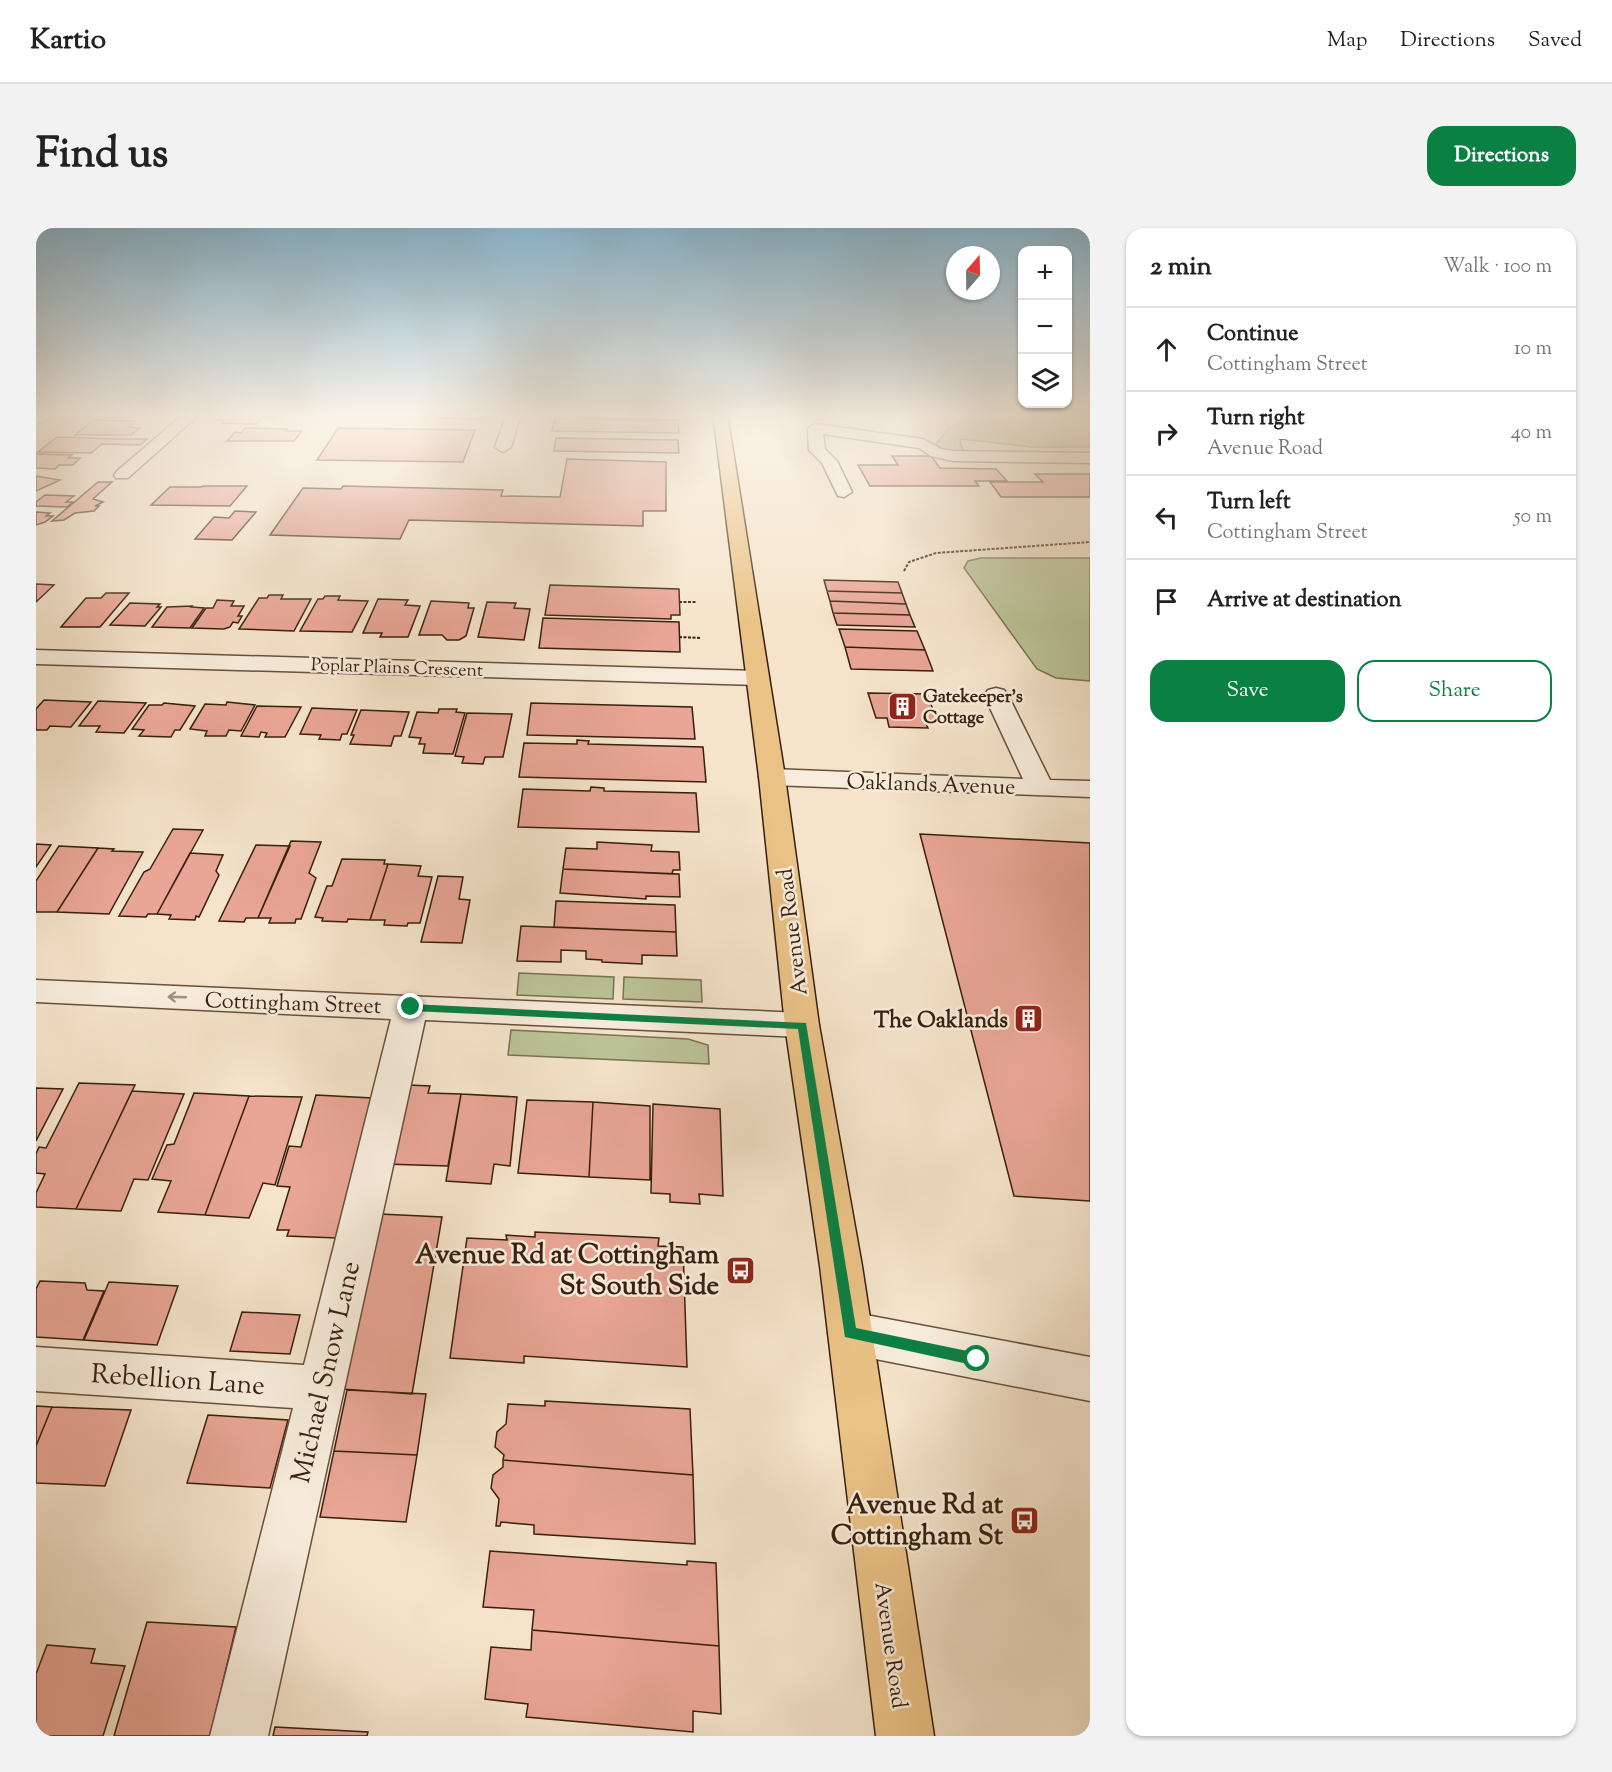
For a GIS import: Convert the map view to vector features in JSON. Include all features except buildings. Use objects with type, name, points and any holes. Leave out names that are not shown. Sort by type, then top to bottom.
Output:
[{"type":"main road","name":"Avenue Road","points":[[730,483],[772,777],[802,1026],[850,1333],[905,1736]]},
{"type":"street","points":[[840,483],[844,492]]},
{"type":"street","name":"Poplar Plains Crescent","points":[[36,657],[758,678]]},
{"type":"street","points":[[996,695],[1040,787]]},
{"type":"street","name":"Oaklands Avenue","points":[[772,777],[1090,789]]},
{"type":"street","name":"Cottingham Street","points":[[36,992],[802,1026]]},
{"type":"street","name":"Michael Snow Lane","points":[[239,1736],[411,1007]]},
{"type":"street","points":[[850,1333],[1090,1379]]},
{"type":"street","name":"Rebellion Lane","points":[[36,1369],[321,1389]]},
{"type":"path","points":[[904,571],[909,562],[936,553],[1090,542]]},
{"type":"path","points":[[680,602],[697,602]]},
{"type":"path","points":[[679,637],[701,638]]},
{"type":"green space","points":[[981,558],[1090,558],[1090,681],[1056,678],[1037,669],[964,568],[968,561]]},
{"type":"green space","points":[[519,973],[614,977],[613,999],[517,995]]},
{"type":"green space","points":[[624,977],[701,980],[702,1002],[623,999]]},
{"type":"green space","points":[[511,1030],[688,1039],[708,1045],[709,1064],[508,1055]]},
{"type":"place","name":"Gatekeeper's Cottage","points":[[902,706]]},
{"type":"place","name":"The Oaklands","points":[[1029,1019]]},
{"type":"place","name":"Avenue Rd at Cottingham St South Side","points":[[740,1270]]},
{"type":"place","name":"Avenue Rd at Cottingham St","points":[[1024,1520]]},
{"type":"route","points":[[411,1007],[802,1026],[850,1333],[977,1359]]}]
